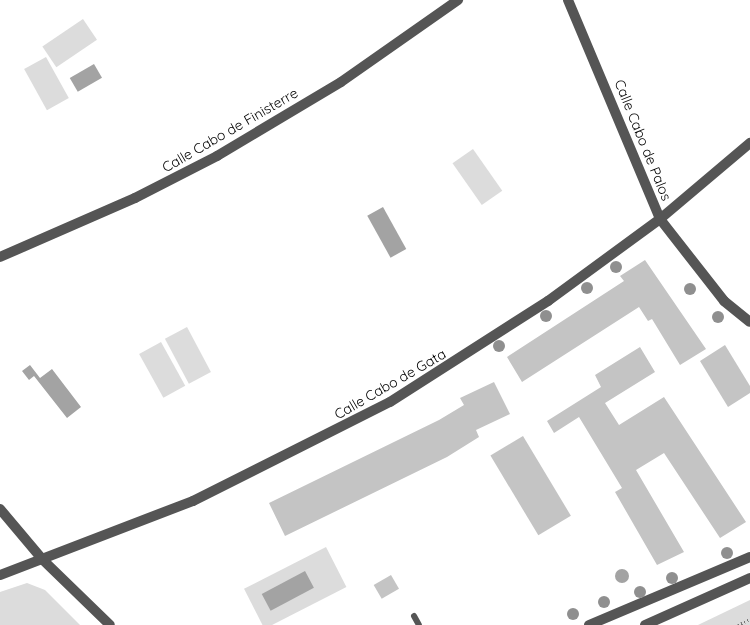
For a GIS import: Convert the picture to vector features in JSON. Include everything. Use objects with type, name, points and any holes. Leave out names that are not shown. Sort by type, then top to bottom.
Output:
[{"type":"street","name":"Calle Cabo de Finisterre","points":[[0,256],[135,198],[217,156],[341,82],[458,0]]},
{"type":"street","name":"Calle Cabo de Palos","points":[[568,0],[660,219],[724,301],[750,322]]},
{"type":"street","name":"Calle Cabo de Gata","points":[[0,575],[193,501],[390,402],[548,301],[660,219],[750,142]]},
{"type":"street","points":[[0,509],[43,560],[110,625]]},
{"type":"street","points":[[589,625],[750,557]]},
{"type":"street","points":[[645,625],[750,578]]},
{"type":"lane","points":[[414,616],[419,625]]},
{"type":"path","points":[[738,625],[750,619]]},
{"type":"shaded area","points":[[83,19],[97,40],[56,67],[42,46]]},
{"type":"shaded area","points":[[46,57],[69,98],[47,110],[24,69]]},
{"type":"shaded area","points":[[94,64],[102,78],[78,92],[70,78]]},
{"type":"shaded area","points":[[473,149],[502,191],[482,205],[453,163]]},
{"type":"shaded area","points":[[383,207],[406,249],[391,258],[367,216]]},
{"type":"shaded area","points":[[187,327],[211,372],[189,384],[165,339]]},
{"type":"shaded area","points":[[161,342],[185,386],[163,398],[139,354]]},
{"type":"shaded area","points":[[30,365],[40,378],[52,369],[81,407],[67,418],[34,376],[29,380],[22,371]]},
{"type":"shaded area","points":[[326,547],[346,587],[272,625],[262,625],[244,589]]},
{"type":"shaded area","points":[[619,569],[625,569],[629,576],[625,583],[619,583],[615,579],[615,573]]},
{"type":"shaded area","points":[[305,571],[314,588],[271,611],[262,594]]},
{"type":"shaded area","points":[[27,583],[45,590],[80,625],[0,625],[0,592]]},
{"type":"shaded area","points":[[750,600],[750,625],[698,625],[700,624]]},
{"type":"building","points":[[645,260],[706,349],[680,365],[652,319],[648,321],[639,307],[522,382],[507,357],[624,281],[620,276]]},
{"type":"building","points":[[725,345],[750,386],[750,393],[728,407],[700,361]]},
{"type":"building","points":[[640,347],[655,372],[605,403],[619,425],[664,397],[746,522],[720,538],[664,453],[636,470],[684,552],[657,565],[615,492],[622,488],[579,417],[554,433],[547,421],[601,387],[595,375]]},
{"type":"building","points":[[494,382],[510,414],[476,430],[479,437],[447,457],[285,536],[269,503],[439,420],[464,405],[460,398]]},
{"type":"building","points":[[523,436],[571,516],[538,535],[490,456]]},
{"type":"building","points":[[391,575],[399,589],[382,599],[374,585]]}]
